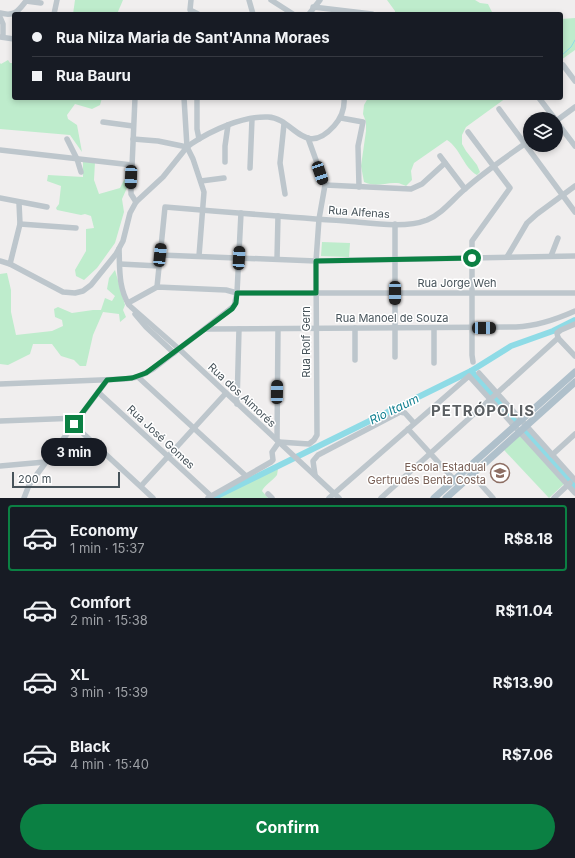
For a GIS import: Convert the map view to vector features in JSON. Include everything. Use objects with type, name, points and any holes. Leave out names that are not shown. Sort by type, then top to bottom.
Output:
[{"type":"main road","points":[[524,423],[575,372]]},
{"type":"main road","points":[[434,498],[455,480],[469,472],[524,423],[575,382]]},
{"type":"main road","points":[[446,498],[460,486],[469,472]]},
{"type":"street","points":[[16,12],[26,0],[41,3]]},
{"type":"street","points":[[54,12],[57,0]]},
{"type":"street","points":[[191,0],[190,10],[194,12]]},
{"type":"street","points":[[249,0],[252,12]]},
{"type":"street","points":[[271,0],[290,12]]},
{"type":"street","points":[[311,12],[313,7],[320,0]]},
{"type":"street","points":[[313,7],[355,12]]},
{"type":"street","points":[[0,13],[12,14]]},
{"type":"street","points":[[0,17],[3,24],[1,37],[12,39]]},
{"type":"street","points":[[563,65],[575,81]]},
{"type":"street","points":[[134,100],[131,194],[136,202]]},
{"type":"street","points":[[184,100],[186,147],[201,181],[204,192],[199,256]]},
{"type":"street","points":[[197,100],[198,139]]},
{"type":"street","points":[[0,261],[10,264],[67,293],[83,291],[91,285],[112,260],[119,249],[123,241],[130,213],[136,202],[163,176],[186,147],[198,139],[228,125],[252,119],[272,118],[298,134],[308,138],[315,138],[324,135],[341,118],[344,100]]},
{"type":"street","points":[[541,100],[550,112]]},
{"type":"street","points":[[563,115],[575,107]]},
{"type":"street","points":[[499,109],[523,137]]},
{"type":"street","points":[[341,118],[363,122],[358,146],[359,187]]},
{"type":"street","points":[[250,168],[252,119]]},
{"type":"street","points":[[103,122],[133,126]]},
{"type":"street","points":[[284,124],[280,156],[285,194]]},
{"type":"street","points":[[225,162],[225,146],[228,125]]},
{"type":"street","points":[[563,130],[575,146]]},
{"type":"street","points":[[468,132],[510,188],[472,240],[472,355],[474,362]]},
{"type":"street","name":"Rua Rolf Gern","points":[[278,441],[309,444],[317,435],[316,261],[319,219],[324,185],[308,138]]},
{"type":"street","points":[[66,139],[77,159],[81,172]]},
{"type":"street","points":[[133,140],[158,141],[186,147]]},
{"type":"street","name":"Rua Alfenas","points":[[160,255],[165,207],[319,219],[409,224],[428,220],[443,210],[465,189],[523,145]]},
{"type":"street","points":[[0,150],[132,165]]},
{"type":"street","points":[[534,152],[575,212]]},
{"type":"street","points":[[440,156],[465,189]]},
{"type":"street","points":[[324,185],[411,189],[422,184],[445,163]]},
{"type":"street","points":[[201,181],[224,178]]},
{"type":"street","points":[[507,257],[527,223],[575,186]]},
{"type":"street","points":[[0,198],[19,203],[47,207]]},
{"type":"street","points":[[10,264],[20,224],[19,203]]},
{"type":"street","points":[[0,384],[107,380],[138,377],[153,369],[234,306],[237,293],[241,213]]},
{"type":"street","points":[[277,259],[278,216]]},
{"type":"street","points":[[20,224],[76,228]]},
{"type":"street","points":[[395,224],[395,357]]},
{"type":"street","points":[[551,256],[558,238]]},
{"type":"street","name":"Rua dos Aimorés","points":[[119,249],[120,281],[129,305],[146,327],[226,393],[339,498]]},
{"type":"street","points":[[129,305],[156,287],[160,255],[316,261],[575,256]]},
{"type":"street","points":[[120,264],[159,266]]},
{"type":"street","name":"Rua Jorge Weh","points":[[156,287],[226,290],[237,293],[575,293]]},
{"type":"street","name":"Rua Manoel de Souza","points":[[206,329],[472,328],[530,326],[545,323],[575,311]]},
{"type":"street","points":[[575,324],[557,333],[558,338],[575,356]]},
{"type":"street","points":[[209,497],[273,460],[272,452],[278,441],[278,328]]},
{"type":"street","points":[[355,328],[355,360]]},
{"type":"street","points":[[434,328],[434,363]]},
{"type":"street","points":[[238,404],[239,329]]},
{"type":"street","points":[[381,498],[558,338]]},
{"type":"street","points":[[479,373],[575,479],[554,498]]},
{"type":"street","points":[[329,498],[469,376],[575,493]]},
{"type":"street","points":[[138,377],[246,476]]},
{"type":"street","points":[[24,498],[29,485],[45,462],[107,380]]},
{"type":"street","name":"Rua José Gomes","points":[[98,392],[209,497]]},
{"type":"street","points":[[140,486],[226,393]]},
{"type":"street","points":[[315,475],[313,461],[318,455],[393,415],[403,412],[414,423]]},
{"type":"street","points":[[0,421],[78,418]]},
{"type":"street","points":[[74,424],[153,498]]},
{"type":"street","points":[[408,429],[460,486]]},
{"type":"street","points":[[552,454],[575,434]]},
{"type":"street","points":[[0,466],[45,462]]},
{"type":"street","points":[[469,472],[493,498]]},
{"type":"green space","points":[[75,0],[123,0],[118,12],[73,12]]},
{"type":"green space","points":[[387,0],[475,0],[480,3],[488,4],[492,12],[395,12]]},
{"type":"green space","points":[[575,18],[575,50],[563,59],[563,19]]},
{"type":"green space","points":[[8,60],[12,63],[12,100],[101,100],[100,105],[92,109],[75,104],[67,115],[68,119],[77,125],[82,152],[70,135],[0,129],[0,63],[1,64]]},
{"type":"green space","points":[[367,100],[503,100],[466,127],[462,135],[462,144],[477,165],[480,172],[477,175],[472,172],[456,148],[447,140],[414,163],[411,171],[412,180],[406,186],[398,183],[373,185],[364,182],[361,166],[366,131],[366,122],[363,114],[364,105]]},
{"type":"green space","points":[[83,161],[95,162],[94,180],[99,194],[120,188],[124,180],[130,181],[122,199],[124,212],[115,243],[97,268],[84,280],[76,276],[75,270],[86,251],[86,229],[94,228],[91,216],[57,210],[56,208],[59,204],[61,186],[47,181],[48,175],[83,177]]},
{"type":"green space","points":[[322,242],[350,243],[349,257],[321,256]]},
{"type":"green space","points":[[115,270],[125,305],[123,310],[126,317],[120,322],[119,314],[103,312],[93,335],[86,366],[80,366],[74,360],[61,356],[52,344],[33,344],[30,354],[8,365],[0,364],[0,274],[7,273],[11,290],[11,312],[16,335],[52,331],[63,326],[62,320],[55,317],[54,309],[58,307],[72,313],[101,310],[105,298],[112,301],[115,296],[107,289],[109,278]]},
{"type":"green space","points":[[519,436],[522,436],[564,484],[549,498],[504,450]]},
{"type":"green space","points":[[278,469],[277,475],[262,491],[268,498],[218,498],[232,490]]},
{"type":"waterway","points":[[563,54],[571,47],[575,40]]},
{"type":"waterway","name":"Rio Itaum","points":[[213,498],[471,371],[511,346],[553,331],[575,320]]},
{"type":"waterway","points":[[471,371],[516,421]]},
{"type":"waterway","points":[[525,431],[575,487]]},
{"type":"place","name":"Escola Estadual Gertrudes Benta Costa","points":[[500,473]]},
{"type":"district","name":"PETRÓPOLIS","points":[[483,410]]},
{"type":"route","points":[[74,424],[107,380],[138,377],[153,369],[232,309],[236,303],[237,293],[316,293],[316,261],[472,258]]}]
